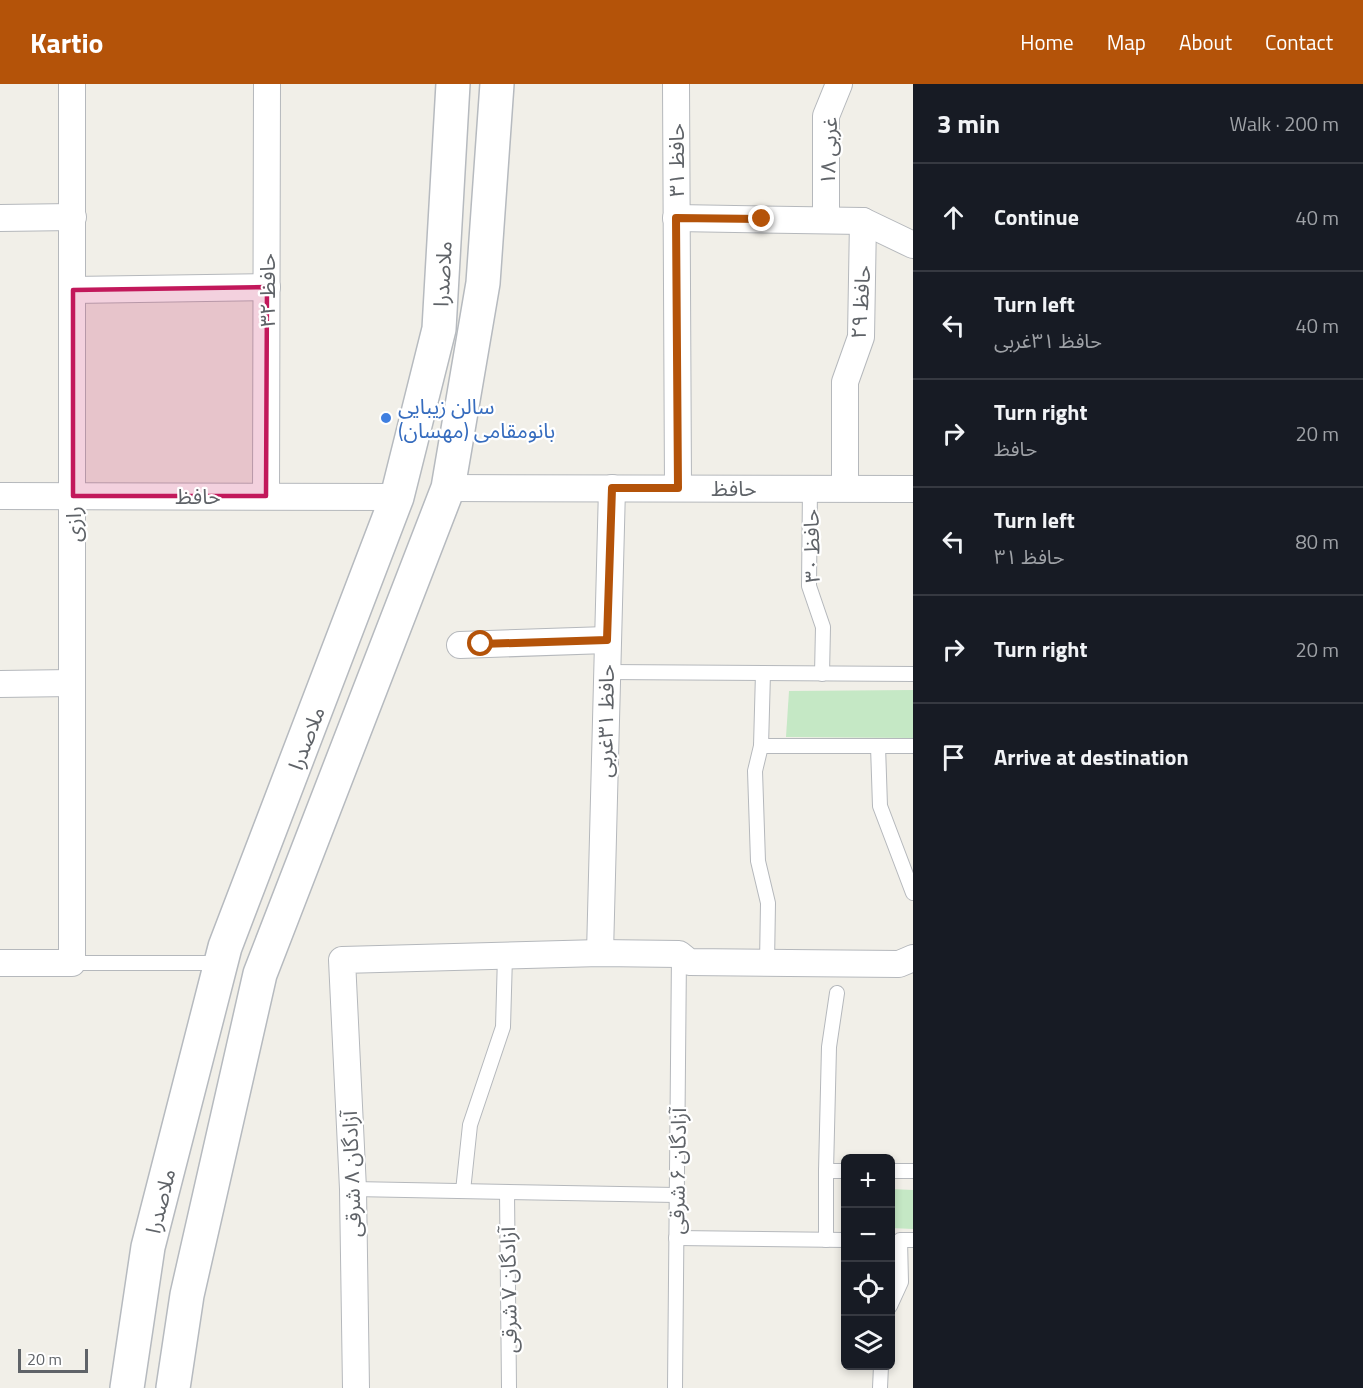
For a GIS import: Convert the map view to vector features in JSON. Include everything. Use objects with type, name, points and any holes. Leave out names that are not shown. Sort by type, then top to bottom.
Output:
[{"type":"main road","name":"ملاصدرا","points":[[127,1388],[148,1247],[225,947],[397,497],[439,329],[453,84]]},
{"type":"main road","name":"ملاصدرا","points":[[173,1388],[187,1295],[260,974],[448,488],[483,283],[497,84]]},
{"type":"street","name":"رازی","points":[[72,84],[72,963]]},
{"type":"street","name":"حافظ ۳۲","points":[[266,496],[267,84]]},
{"type":"street","name":"حافظ ۳۱","points":[[676,84],[678,488]]},
{"type":"street","name":"۱۸ غربی","points":[[826,220],[826,116],[839,84]]},
{"type":"street","points":[[0,218],[73,217]]},
{"type":"street","points":[[676,218],[864,221],[913,245]]},
{"type":"street","name":"حافظ ۲۹","points":[[845,488],[844,382],[861,337],[864,221]]},
{"type":"street","points":[[73,290],[267,287]]},
{"type":"street","name":"حافظ","points":[[448,488],[913,489]]},
{"type":"street","name":"حافظ ۳۱غربی","points":[[600,953],[612,488]]},
{"type":"street","name":"حافظ","points":[[0,496],[397,497]]},
{"type":"street","points":[[460,645],[607,640]]},
{"type":"street","points":[[0,684],[72,683]]},
{"type":"street","points":[[505,956],[600,953],[679,954],[689,962],[899,964],[913,952]]},
{"type":"street","name":"آزادگان ۸ شرقی","points":[[356,1388],[353,1189],[342,960],[505,956]]},
{"type":"street","points":[[0,963],[72,963]]},
{"type":"lane","name":"حافظ ۳۰","points":[[810,489],[809,586],[823,627],[822,674]]},
{"type":"lane","points":[[606,672],[913,674]]},
{"type":"lane","points":[[763,674],[761,746],[755,771],[758,861],[768,903],[767,963]]},
{"type":"lane","points":[[761,746],[913,746]]},
{"type":"lane","points":[[878,746],[880,806],[913,893]]},
{"type":"lane","name":"آزادگان ۶ شرقی","points":[[675,1388],[679,954]]},
{"type":"lane","points":[[463,1191],[470,1125],[503,1027],[505,956]]},
{"type":"lane","points":[[72,963],[221,963]]},
{"type":"lane","points":[[826,1239],[829,1047],[837,993]]},
{"type":"lane","points":[[826,1171],[841,1171]]},
{"type":"lane","points":[[895,1171],[913,1171]]},
{"type":"lane","points":[[353,1189],[676,1195]]},
{"type":"lane","name":"آزادگان ۷ شرقی","points":[[507,1192],[509,1388]]},
{"type":"lane","points":[[676,1238],[841,1240]]},
{"type":"lane","points":[[895,1295],[900,1282],[901,1240]]},
{"type":"lane","points":[[880,1388],[881,1370]]},
{"type":"highlighted area","points":[[267,287],[266,496],[73,496],[73,290]]},
{"type":"green space","points":[[913,690],[913,738],[786,737],[789,691]]},
{"type":"green space","points":[[895,1189],[913,1190],[913,1229],[895,1228]]},
{"type":"place","name":"سالن زیبایی بانومقامی (مهسان)","points":[[386,418]]},
{"type":"route","points":[[481,644],[607,640],[612,488],[678,488],[676,218],[762,219]]}]
